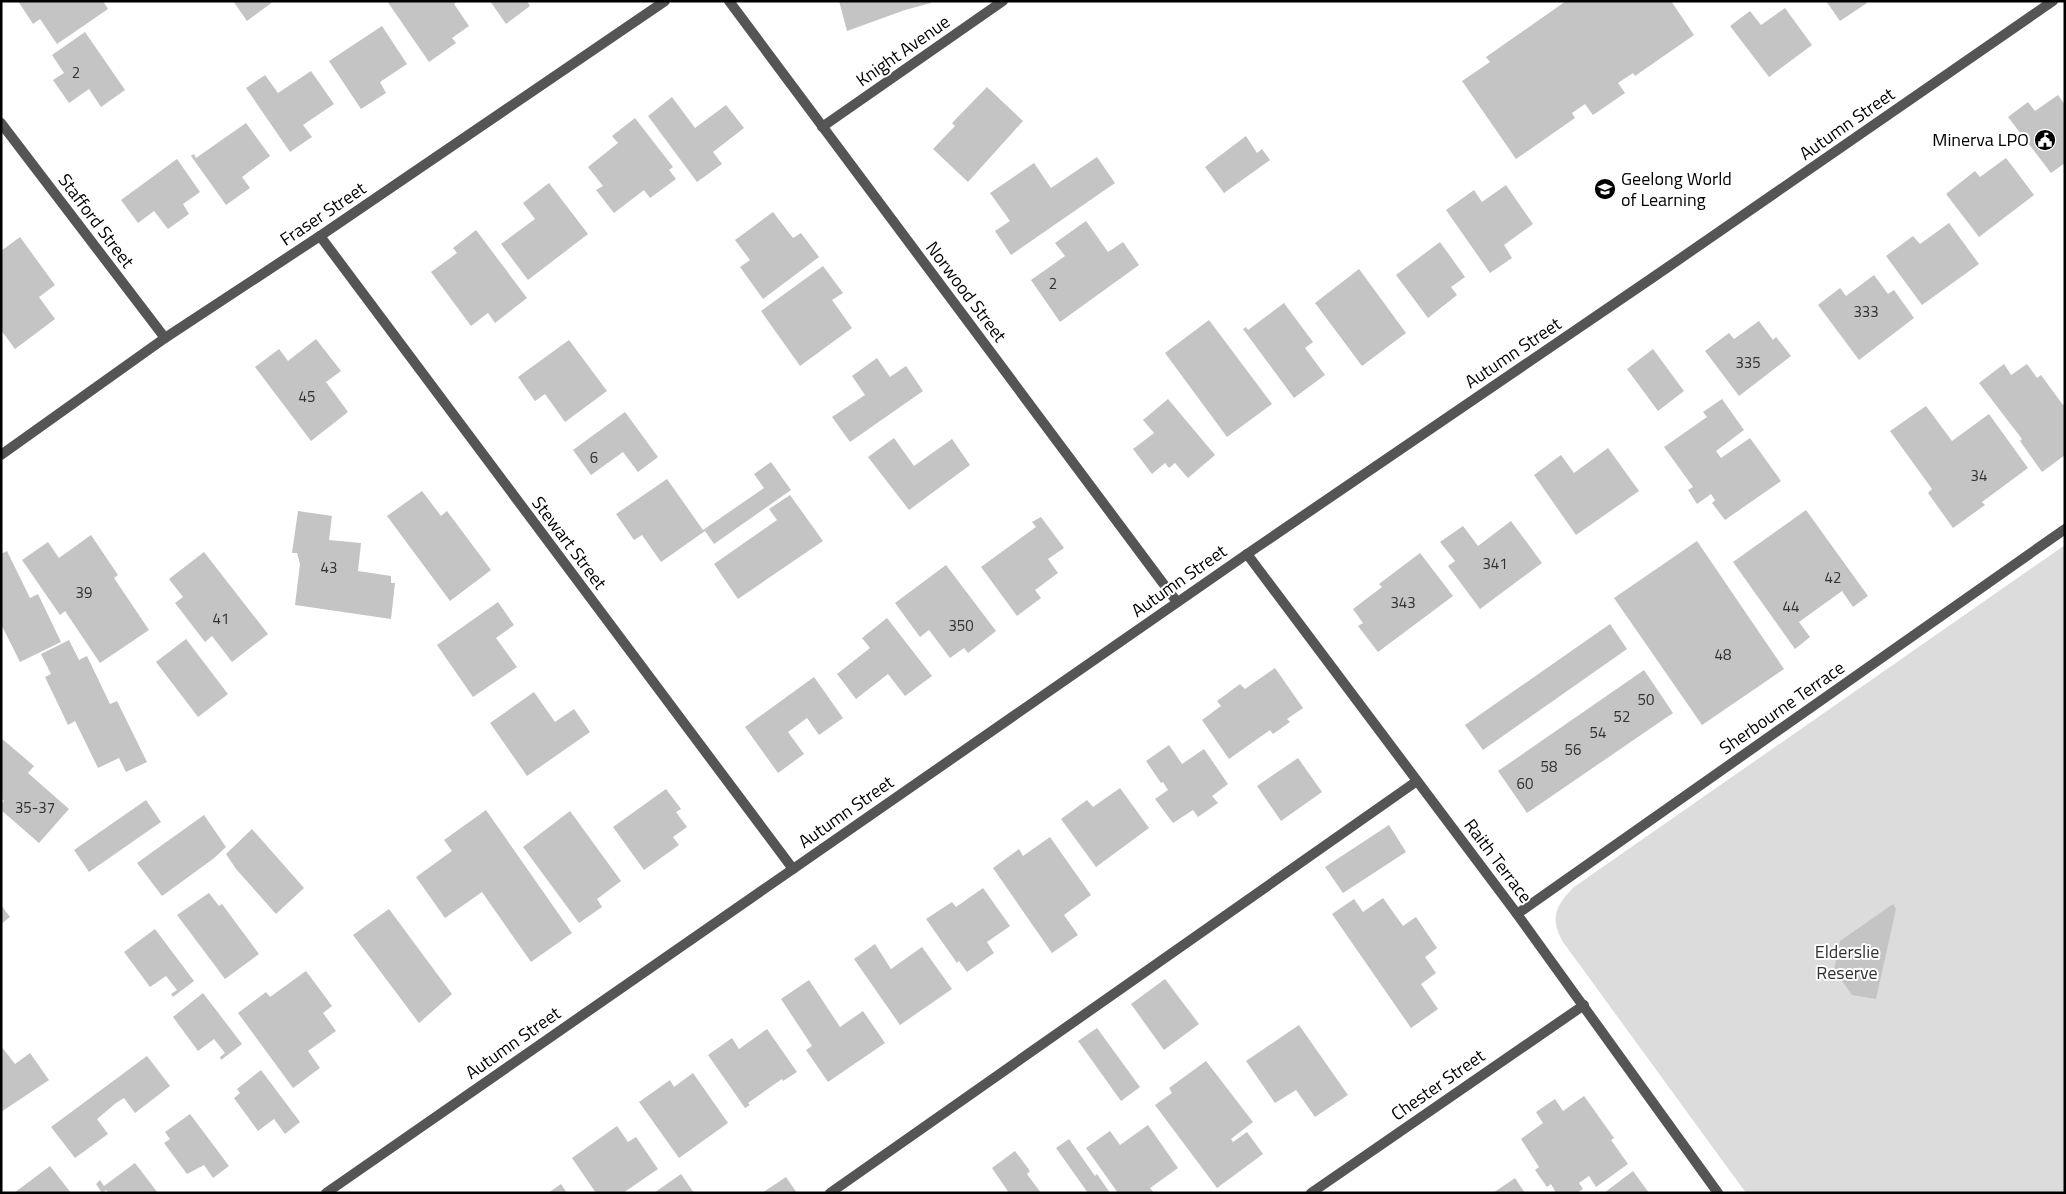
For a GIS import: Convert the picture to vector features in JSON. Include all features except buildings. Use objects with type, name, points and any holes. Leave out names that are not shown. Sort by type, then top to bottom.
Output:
[{"type":"street","name":"Fraser Street","points":[[1,455],[165,338],[320,236],[665,1]]},
{"type":"street","name":"Norwood Street","points":[[729,1],[1177,602]]},
{"type":"street","name":"Knight Avenue","points":[[822,127],[1003,1]]},
{"type":"street","name":"Autumn Street","points":[[326,1193],[1177,602],[1670,266],[2053,1]]},
{"type":"street","name":"Stafford Street","points":[[1,123],[165,338]]},
{"type":"street","name":"Stewart Street","points":[[320,236],[793,869]]},
{"type":"street","name":"Sherbourne Terrace","points":[[1517,914],[2065,529]]},
{"type":"street","name":"Raith Terrace","points":[[1247,554],[1517,914],[1718,1193]]},
{"type":"street","points":[[830,1193],[1417,781]]},
{"type":"street","name":"Chester Street","points":[[1311,1193],[1584,1005]]},
{"type":"green space","name":"Elderslie Reserve","points":[[2065,545],[2065,1193],[1746,1193],[1563,942],[1556,926],[1556,912],[1574,887]]},
{"type":"place","name":"Minerva LPO","points":[[2045,140]]},
{"type":"place","name":"Geelong World of Learning","points":[[1605,189]]}]
